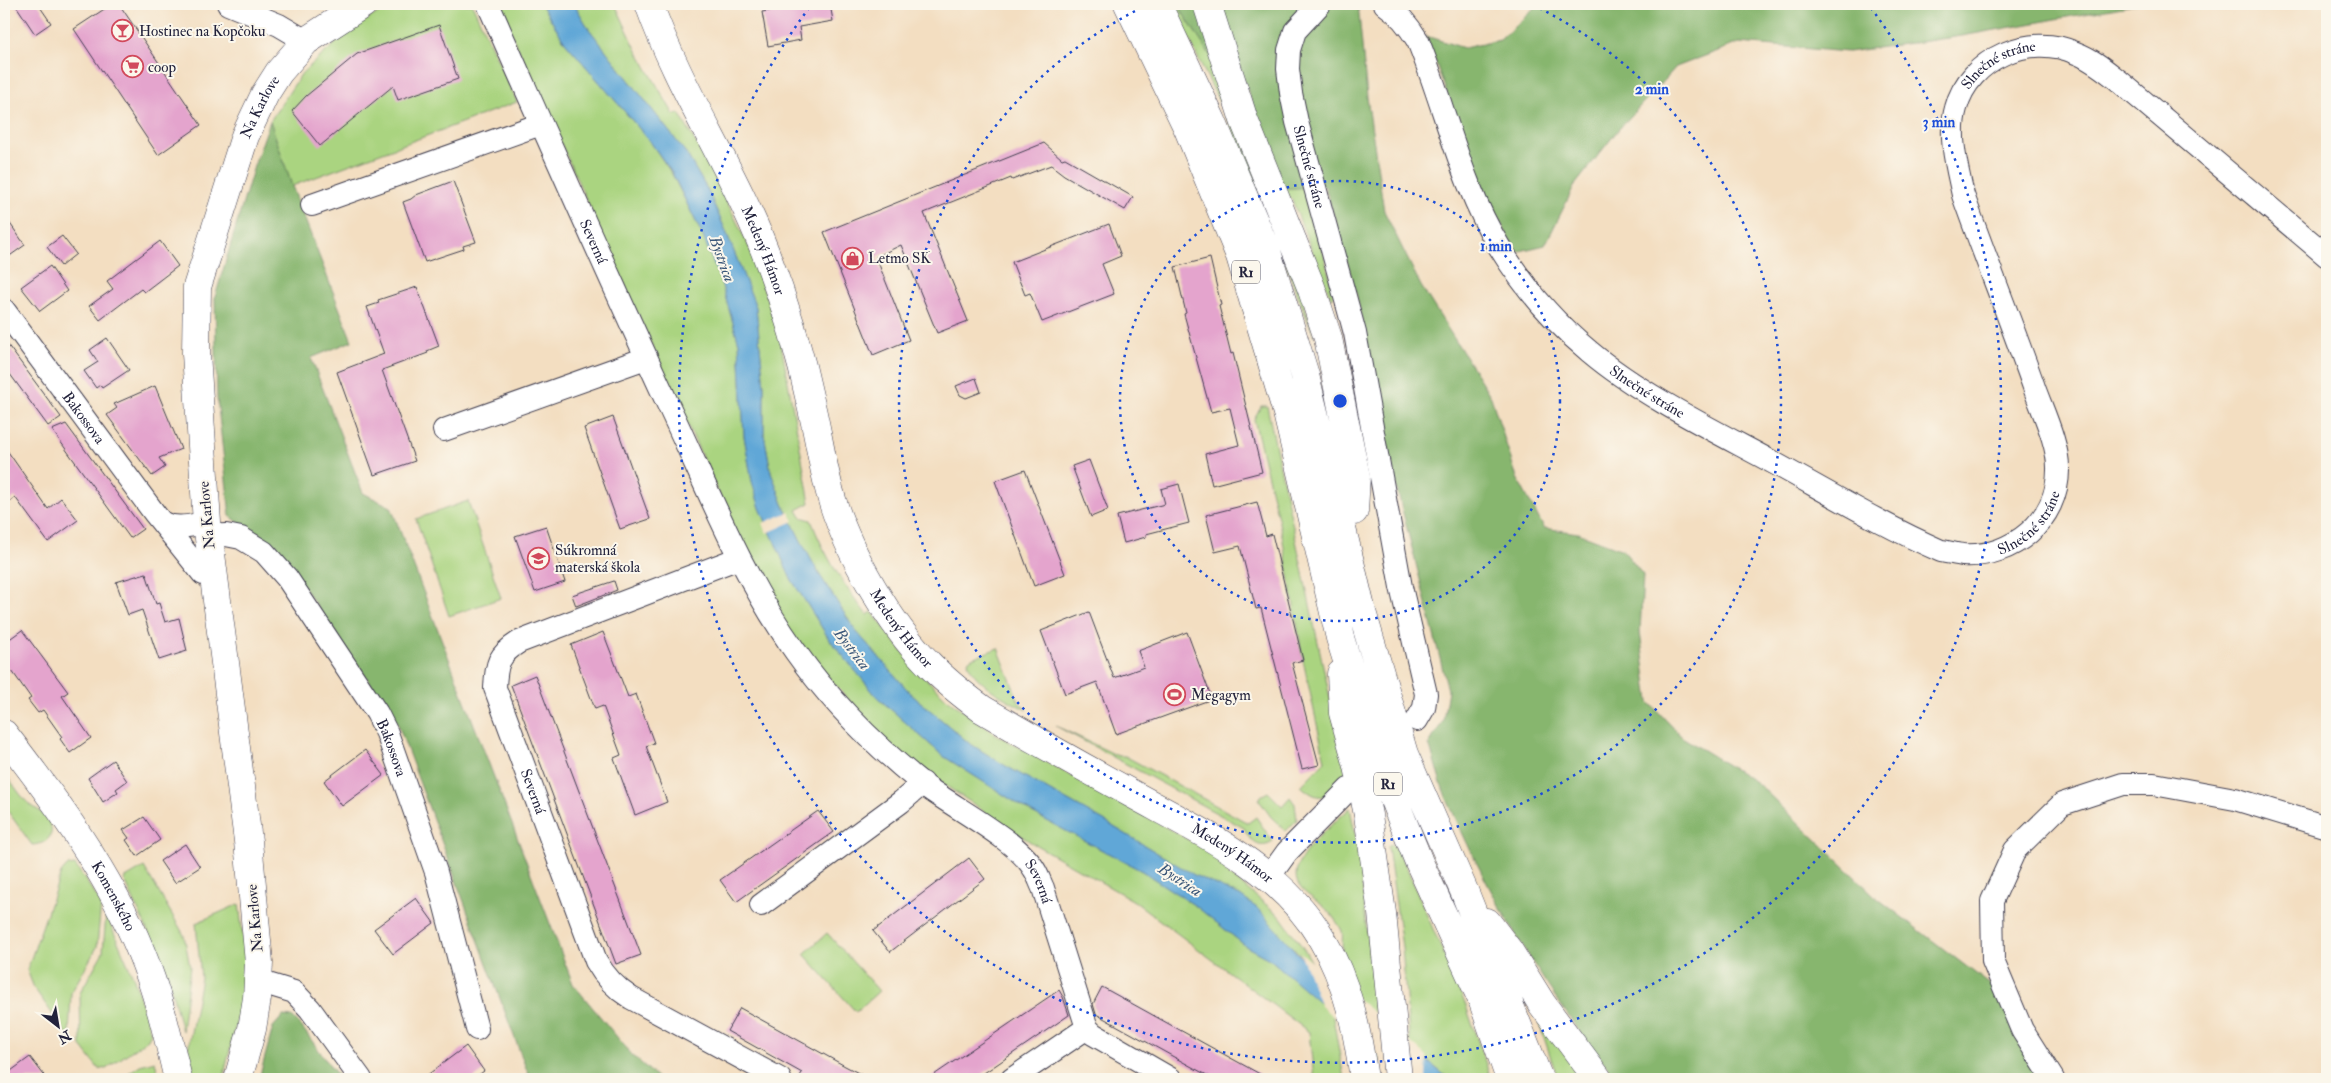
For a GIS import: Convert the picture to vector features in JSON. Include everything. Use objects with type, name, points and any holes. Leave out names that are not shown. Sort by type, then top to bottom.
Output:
[{"type":"main road","name":"Na Karlove","points":[[238,1079],[252,1028],[257,998],[259,963],[248,841],[208,534],[196,353],[197,287],[245,136],[265,94],[279,72],[306,42],[363,4]]},
{"type":"main road","name":"Medený Hámor","points":[[649,4],[662,40],[738,191],[764,249],[806,385],[833,502],[853,549],[880,598],[900,629],[927,663],[955,689],[982,709],[1208,836],[1238,854],[1269,877],[1304,913],[1321,937],[1345,987],[1359,1042],[1364,1079]]},
{"type":"main road","name":"R1","points":[[1128,4],[1188,130],[1240,256],[1288,413],[1340,638],[1379,763],[1419,862],[1483,1002],[1508,1073]]},
{"type":"main road","name":"R1","points":[[1157,4],[1212,121],[1266,252],[1305,375],[1382,682],[1417,787],[1465,893],[1539,1079]]},
{"type":"main road","points":[[1207,4],[1244,120],[1311,287],[1328,338],[1356,477],[1354,511]]},
{"type":"main road","points":[[1305,375],[1354,511],[1383,637],[1417,747],[1458,847],[1509,951]]},
{"type":"main road","points":[[1340,638],[1343,713],[1358,766],[1368,815],[1382,913],[1398,1077]]},
{"type":"main road","name":"Komenského","points":[[4,734],[65,818],[116,900],[148,971],[178,1079]]},
{"type":"main road","points":[[1465,893],[1509,951],[1542,1004],[1598,1079]]},
{"type":"street","points":[[228,4],[279,25],[306,42]]},
{"type":"street","name":"Severná","points":[[488,4],[646,358],[739,558],[773,618],[825,690],[865,734],[922,783],[1005,839],[1034,868],[1043,888],[1087,1028]]},
{"type":"street","name":"Slnečné stráne","points":[[1320,4],[1307,15],[1295,31],[1289,50],[1288,69],[1297,122],[1357,342],[1400,588],[1426,694],[1424,708],[1417,720]]},
{"type":"street","name":"Slnečné stráne","points":[[1385,4],[1396,12],[1408,25],[1418,42],[1469,185],[1498,246],[1535,298],[1560,324],[1590,352],[1620,375],[1651,394],[1918,541],[1941,550],[1963,555],[1986,554],[2006,548],[2028,535],[2044,518],[2055,495],[2059,468],[2046,418],[1966,203],[1956,167],[1953,140],[1955,109],[1962,88],[1976,72],[1993,59],[2012,50],[2032,46],[2054,46],[2076,52],[2097,64],[2327,256]]},
{"type":"street","points":[[312,205],[541,124]]},
{"type":"street","name":"Bakossova","points":[[4,310],[163,524],[203,574],[214,577]]},
{"type":"street","points":[[444,430],[646,358]]},
{"type":"street","name":"Bakossova","points":[[163,524],[208,534],[241,538],[264,552],[287,578],[378,713],[387,733],[436,872],[476,1029]]},
{"type":"street","name":"Bakossova","points":[[178,542],[185,546],[208,534]]},
{"type":"street","name":"Severná","points":[[739,558],[519,642],[506,650],[498,661],[495,688],[596,961],[611,984],[631,998],[780,1079]]},
{"type":"street","points":[[761,905],[901,802],[922,783]]},
{"type":"street","points":[[2053,1079],[2022,1030],[1994,961],[1992,901],[2015,850],[2062,804],[2124,784],[2154,784],[2235,799],[2327,827]]},
{"type":"street","points":[[1269,877],[1294,845],[1348,789]]},
{"type":"street","points":[[258,981],[294,992],[310,1009],[361,1079]]},
{"type":"street","points":[[1012,1079],[1087,1028],[1093,1034],[1159,1076]]},
{"type":"green space","points":[[393,4],[472,4],[517,102],[292,186],[270,121],[302,73],[354,27]]},
{"type":"green space","points":[[498,4],[541,4],[565,42],[649,140],[672,174],[702,234],[720,279],[739,343],[744,436],[752,482],[760,508],[790,577],[829,639],[877,697],[943,756],[1032,813],[1142,871],[1197,907],[1247,947],[1271,960],[1332,1012],[1344,1079],[1314,1079],[1309,1032],[1134,901],[1029,841],[895,752],[791,635],[745,552]]},
{"type":"green space","points":[[574,4],[615,4],[636,49],[674,115],[679,113],[712,171],[752,253],[780,338],[810,503],[797,510],[801,517],[811,520],[828,558],[867,615],[872,612],[917,670],[947,699],[997,735],[1229,862],[1224,870],[1280,916],[1315,968],[1278,934],[1257,908],[1240,896],[1194,875],[969,743],[912,695],[855,630],[819,574],[800,539],[783,504],[771,472],[764,434],[764,386],[756,307],[725,229],[707,189],[686,153],[589,29]]},
{"type":"green space","points":[[1172,4],[1177,4],[1217,66],[1297,279],[1314,336],[1228,120]]},
{"type":"green space","points":[[1177,4],[1198,4],[1217,66]]},
{"type":"green space","points":[[1218,4],[1358,4],[1367,97],[1384,211],[1421,286],[1491,397],[1517,478],[1544,528],[1578,533],[1623,550],[1643,575],[1640,632],[1649,702],[1682,737],[1757,783],[1877,898],[1988,983],[2006,993],[2059,1079],[1617,1079],[1592,1048],[1546,983],[1504,915],[1444,793],[1429,744],[1443,721],[1448,690],[1397,489],[1356,293],[1325,186],[1281,189]]},
{"type":"green space","points":[[1539,4],[2139,4],[1962,36],[1848,52],[1739,43],[1676,67],[1618,130],[1575,185],[1545,245],[1516,252],[1478,179],[1426,36],[1464,48],[1500,40]]},
{"type":"green space","points":[[270,121],[292,186],[352,341],[311,358],[363,493],[391,507],[573,984],[632,1055],[659,1079],[530,1079],[397,722],[296,576],[264,541],[230,516],[217,398],[215,297],[254,166]]},
{"type":"green space","points":[[1308,187],[1334,296],[1331,299],[1292,200],[1281,189]]},
{"type":"green space","points":[[1261,406],[1267,406],[1347,777],[1330,793],[1320,796],[1309,792],[1301,786],[1325,761],[1303,660],[1282,535],[1254,419]]},
{"type":"green space","points":[[468,501],[501,598],[449,616],[416,519]]},
{"type":"green space","points":[[998,648],[1019,702],[1027,710],[992,690],[970,669],[968,661],[972,658]]},
{"type":"green space","points":[[1056,726],[1118,756],[1125,756],[1248,823],[1256,817],[1273,842],[1268,845],[1259,845],[1252,841],[1244,828]]},
{"type":"green space","points":[[4,772],[25,800],[48,820],[51,835],[44,842],[32,845],[4,806]]},
{"type":"green space","points":[[1268,792],[1282,806],[1290,797],[1295,804],[1297,820],[1286,831],[1271,817],[1259,800],[1261,796]]},
{"type":"green space","points":[[1350,808],[1359,853],[1381,1079],[1375,1079],[1342,950],[1342,931],[1325,908],[1301,889],[1296,877],[1300,861],[1310,847]]},
{"type":"green space","points":[[1390,844],[1395,847],[1406,866],[1466,1006],[1491,1079],[1449,1079],[1410,1046],[1402,947],[1388,847]]},
{"type":"green space","points":[[75,865],[101,903],[97,947],[71,993],[69,1037],[34,988],[27,970],[61,873],[67,866]]},
{"type":"green space","points":[[144,867],[184,935],[190,967],[182,1031],[167,973],[124,879]]},
{"type":"green space","points":[[239,904],[246,961],[240,1007],[223,1079],[188,1079],[184,1067],[192,1065],[188,1049],[201,978],[196,923]]},
{"type":"green space","points":[[106,914],[134,979],[151,1033],[148,1039],[106,1069],[98,1068],[81,1046],[80,993],[103,952]]},
{"type":"green space","points":[[827,933],[879,991],[856,1012],[804,954]]},
{"type":"green space","points":[[1536,1014],[1585,1079],[1558,1079]]},
{"type":"green space","points":[[283,1016],[292,1017],[301,1026],[340,1079],[259,1079],[273,1027]]},
{"type":"green space","points":[[155,1061],[159,1079],[120,1079],[140,1065]]},
{"type":"water","name":"Bystrica","points":[[541,4],[574,4],[589,29],[686,153],[707,189],[756,307],[764,386],[764,434],[771,472],[783,504],[800,539],[819,574],[855,630],[912,695],[969,743],[1194,875],[1240,896],[1257,908],[1298,954],[1449,1079],[1408,1079],[1271,960],[1247,947],[1197,907],[1142,871],[1032,813],[943,756],[877,697],[829,639],[790,577],[760,508],[752,482],[744,436],[739,343],[720,279],[702,234],[672,173],[649,140],[565,42]]},
{"type":"pier","points":[[789,512],[794,521],[767,533],[763,523]]},
{"type":"pier","points":[[1300,952],[1427,1056],[1426,1079],[1404,1079],[1321,1006]]},
{"type":"building","points":[[15,4],[38,4],[51,23],[35,34]]},
{"type":"building","points":[[112,4],[119,4],[201,125],[158,155],[74,29]]},
{"type":"building","points":[[809,4],[830,4],[833,21],[799,27],[801,40],[768,46],[762,12]]},
{"type":"building","points":[[439,25],[458,79],[398,100],[393,86],[320,146],[292,111],[306,96],[357,54]]},
{"type":"building","points":[[1044,143],[1062,159],[1065,158],[1133,197],[1125,210],[1064,175],[1051,165],[1012,180],[1011,178],[924,213],[968,321],[937,333],[901,245],[876,257],[909,340],[873,355],[824,232]]},
{"type":"building","points":[[453,181],[476,242],[463,246],[464,249],[425,262],[403,202]]},
{"type":"building","points":[[4,215],[25,245],[4,260]]},
{"type":"building","points":[[1109,224],[1121,256],[1102,264],[1114,294],[1042,322],[1030,293],[1025,295],[1012,262]]},
{"type":"building","points":[[62,236],[76,254],[61,266],[47,247]]},
{"type":"building","points":[[160,241],[178,266],[144,292],[141,289],[100,320],[89,306],[113,289],[107,281]]},
{"type":"building","points":[[1210,258],[1221,305],[1219,306],[1231,354],[1233,353],[1262,472],[1212,485],[1205,454],[1239,445],[1230,408],[1211,412],[1184,314],[1186,313],[1175,267]]},
{"type":"building","points":[[50,266],[67,291],[40,311],[21,287]]},
{"type":"building","points":[[417,287],[439,346],[427,351],[428,353],[382,370],[415,461],[374,475],[337,372],[384,354],[367,307],[379,303],[378,300]]},
{"type":"building","points":[[107,338],[129,370],[102,388],[100,385],[96,388],[84,371],[98,362],[90,350]]},
{"type":"building","points":[[4,340],[61,417],[48,426],[4,366]]},
{"type":"building","points":[[976,378],[981,392],[966,398],[960,395],[956,386]]},
{"type":"building","points":[[155,386],[181,449],[159,458],[165,467],[152,476],[107,415],[117,408],[114,404]]},
{"type":"building","points":[[613,417],[650,519],[620,529],[584,428]]},
{"type":"building","points":[[66,424],[143,529],[130,538],[52,430]]},
{"type":"building","points":[[4,446],[48,509],[61,498],[78,520],[48,542],[15,497],[4,506]]},
{"type":"building","points":[[1089,460],[1108,510],[1091,517],[1072,466]]},
{"type":"building","points":[[1025,470],[1065,574],[1034,586],[995,481]]},
{"type":"building","points":[[1179,484],[1189,523],[1146,534],[1146,537],[1124,543],[1117,516],[1165,504],[1161,489]]},
{"type":"building","points":[[1257,502],[1266,536],[1272,534],[1303,660],[1292,663],[1319,765],[1302,769],[1261,608],[1256,609],[1240,546],[1215,552],[1206,515]]},
{"type":"building","points":[[546,526],[565,582],[535,592],[515,536]]},
{"type":"building","points":[[146,573],[156,604],[159,603],[165,622],[179,618],[187,651],[159,660],[142,610],[128,615],[116,582]]},
{"type":"building","points":[[614,581],[617,590],[576,606],[572,595]]},
{"type":"building","points":[[1089,612],[1114,678],[1144,667],[1138,651],[1187,632],[1212,699],[1116,734],[1097,682],[1065,694],[1041,631]]},
{"type":"building","points":[[22,630],[68,692],[62,696],[91,738],[70,753],[60,739],[62,737],[43,710],[38,713],[28,700],[31,698],[4,663],[4,643]]},
{"type":"building","points":[[603,632],[628,697],[636,694],[654,743],[646,746],[667,802],[635,815],[614,758],[621,755],[603,706],[595,709],[571,645]]},
{"type":"building","points":[[535,675],[641,955],[616,964],[511,685]]},
{"type":"building","points":[[365,750],[384,775],[342,806],[324,781]]},
{"type":"building","points":[[113,760],[127,781],[116,789],[118,792],[103,802],[88,778]]},
{"type":"building","points":[[818,811],[834,832],[736,902],[720,880]]},
{"type":"building","points":[[144,817],[160,840],[137,856],[126,840],[129,838],[123,830]]},
{"type":"building","points":[[185,844],[200,867],[175,883],[160,861]]},
{"type":"building","points":[[969,858],[985,879],[890,952],[873,931]]},
{"type":"building","points":[[416,898],[434,923],[393,954],[374,929]]},
{"type":"building","points":[[1102,987],[1269,1079],[1214,1079],[1172,1056],[1096,1014],[1093,1004]]},
{"type":"building","points":[[1059,990],[1069,1015],[996,1065],[975,1079],[928,1079]]},
{"type":"building","points":[[740,1008],[870,1079],[798,1079],[802,1073],[727,1031]]},
{"type":"building","points":[[466,1046],[484,1071],[473,1079],[422,1079]]},
{"type":"building","points":[[30,1057],[47,1079],[4,1079],[4,1076]]},
{"type":"place","name":"Hostinec na Kopčoku","points":[[123,31]]},
{"type":"place","name":"coop","points":[[132,67]]},
{"type":"place","name":"Letmo SK","points":[[852,258]]},
{"type":"place","name":"Súkromná materská škola","points":[[539,559]]},
{"type":"place","name":"Megagym","points":[[1175,695]]}]
